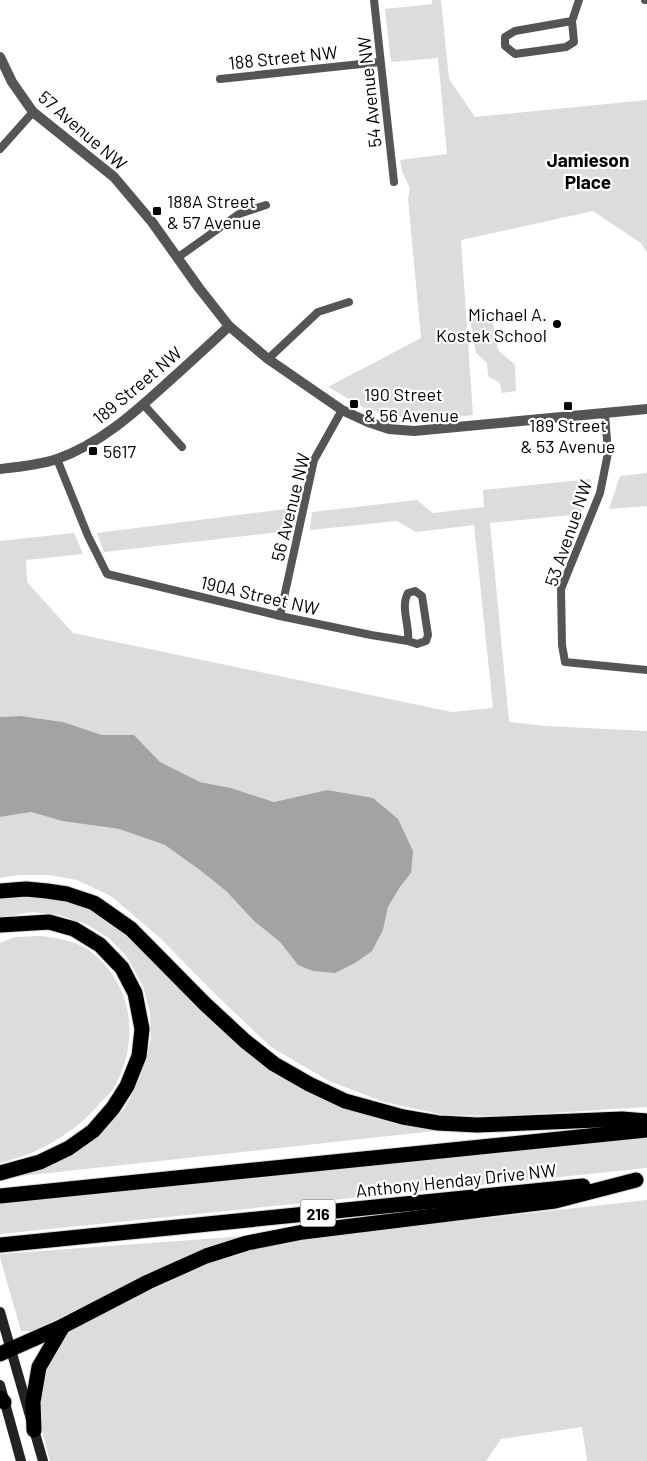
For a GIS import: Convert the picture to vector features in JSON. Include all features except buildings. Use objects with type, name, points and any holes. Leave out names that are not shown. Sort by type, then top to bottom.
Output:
[{"type":"highway","points":[[0,891],[26,889],[47,891],[67,894],[94,903],[131,929],[205,1004],[245,1041],[274,1064],[309,1084],[345,1101],[403,1118],[438,1123],[477,1125],[622,1119],[647,1121]]},
{"type":"highway","points":[[0,926],[49,922],[74,929],[100,945],[122,968],[136,993],[142,1029],[139,1056],[127,1086],[113,1108],[93,1130],[69,1148],[40,1162],[0,1173]]},
{"type":"highway","points":[[0,937],[49,922]]},
{"type":"highway","name":"Anthony Henday Drive NW","points":[[0,1196],[647,1130]]},
{"type":"highway","points":[[6,1352],[63,1326],[148,1282],[206,1256],[247,1243],[302,1232],[555,1201],[642,1180]]},
{"type":"highway","name":"Anthony Henday Drive NW","points":[[0,1245],[642,1180]]},
{"type":"highway","points":[[34,1430],[33,1402],[39,1367],[63,1326]]},
{"type":"main road","points":[[0,1312],[6,1352],[43,1461]]},
{"type":"main road","points":[[0,1385],[2,1400],[21,1461]]},
{"type":"street","name":"54 Avenue NW","points":[[374,0],[394,182]]},
{"type":"street","points":[[572,21],[515,30],[505,37],[505,46],[515,54],[566,47],[574,42],[572,21],[579,0]]},
{"type":"street","name":"57 Avenue NW","points":[[0,57],[12,82],[32,112],[114,177],[152,222],[229,326],[268,359],[342,410],[389,429],[414,431],[647,409]]},
{"type":"street","name":"188 Street NW","points":[[220,79],[380,62]]},
{"type":"street","points":[[0,149],[32,112]]},
{"type":"street","points":[[177,258],[239,214],[266,205]]},
{"type":"street","points":[[268,359],[318,312],[349,302]]},
{"type":"street","name":"189 Street NW","points":[[0,469],[57,459],[91,444],[120,424],[229,326]]},
{"type":"street","points":[[143,404],[182,447]]},
{"type":"street","name":"56 Avenue NW","points":[[280,616],[314,460],[342,410]]},
{"type":"street","name":"53 Avenue NW","points":[[605,414],[608,453],[600,493],[561,589],[562,645],[565,662],[647,670]]},
{"type":"street","name":"190A Street NW","points":[[57,459],[88,536],[107,574],[280,616],[417,644],[426,641],[427,638],[422,596],[415,591],[408,593],[405,600],[409,634],[408,641]]},
{"type":"shaded area","points":[[432,0],[441,0],[449,79],[475,117],[647,100],[647,253],[641,243],[593,211],[461,240],[473,415],[419,421],[366,409],[328,387],[421,338],[408,199],[410,188],[402,171],[400,160],[447,154],[438,58],[391,62],[385,9],[432,4]]},
{"type":"shaded area","points":[[491,311],[498,350],[515,365],[516,391],[502,393],[500,383],[488,376],[487,363],[476,353],[469,314]]},
{"type":"shaded area","points":[[647,473],[647,506],[609,509],[620,476]]},
{"type":"shaded area","points":[[591,479],[581,514],[490,523],[509,722],[546,726],[647,731],[647,1107],[502,1116],[444,1115],[384,1102],[329,1081],[271,1047],[159,937],[111,896],[77,880],[49,875],[19,875],[0,878],[0,817],[31,812],[62,821],[119,829],[165,845],[201,871],[226,891],[254,921],[280,942],[298,965],[383,930],[388,907],[411,873],[327,790],[274,802],[231,788],[200,782],[160,762],[134,735],[102,735],[62,722],[21,716],[0,717],[0,541],[74,533],[83,554],[26,560],[27,582],[73,633],[452,712],[493,708],[474,525],[416,532],[397,521],[310,530],[312,512],[417,500],[433,513],[484,507],[483,490]]},
{"type":"shaded area","points":[[294,508],[288,531],[104,552],[97,533]]},
{"type":"shaded area","points":[[21,716],[63,722],[102,735],[134,735],[160,762],[200,782],[231,788],[274,802],[327,790],[373,798],[398,819],[413,851],[411,873],[388,907],[383,930],[372,951],[355,963],[335,973],[313,971],[298,965],[280,942],[254,921],[226,891],[165,845],[119,829],[62,821],[31,812],[0,817],[0,717]]},
{"type":"shaded area","points":[[25,895],[60,897],[93,908],[125,932],[277,1071],[453,1129],[12,1177],[78,1151],[125,1108],[141,1075],[151,1038],[150,1013],[143,986],[127,957],[109,938],[86,924],[59,915],[31,912],[0,918],[0,898]]},
{"type":"shaded area","points":[[40,936],[61,939],[82,946],[94,954],[107,968],[118,983],[129,1017],[127,1054],[122,1072],[112,1091],[79,1124],[42,1148],[0,1163],[0,943],[15,937]]},
{"type":"shaded area","points":[[647,1138],[647,1168],[0,1234],[0,1203]]},
{"type":"shaded area","points":[[647,1200],[647,1461],[587,1461],[582,1427],[501,1439],[486,1461],[50,1461],[40,1424],[37,1401],[43,1373],[58,1345],[76,1325],[205,1265],[290,1240]]},
{"type":"shaded area","points":[[274,1234],[168,1266],[32,1331],[21,1331],[0,1257],[0,1254]]},
{"type":"place","name":"188A Street & 57 Avenue","points":[[157,211]]},
{"type":"place","name":"Michael A. Kostek School","points":[[557,324]]},
{"type":"place","name":"190 Street & 56 Avenue","points":[[354,404]]},
{"type":"place","name":"189 Street & 53 Avenue","points":[[568,406]]},
{"type":"place","name":"5617","points":[[93,451]]},
{"type":"district","name":"Jamieson Place","points":[[588,170]]}]
